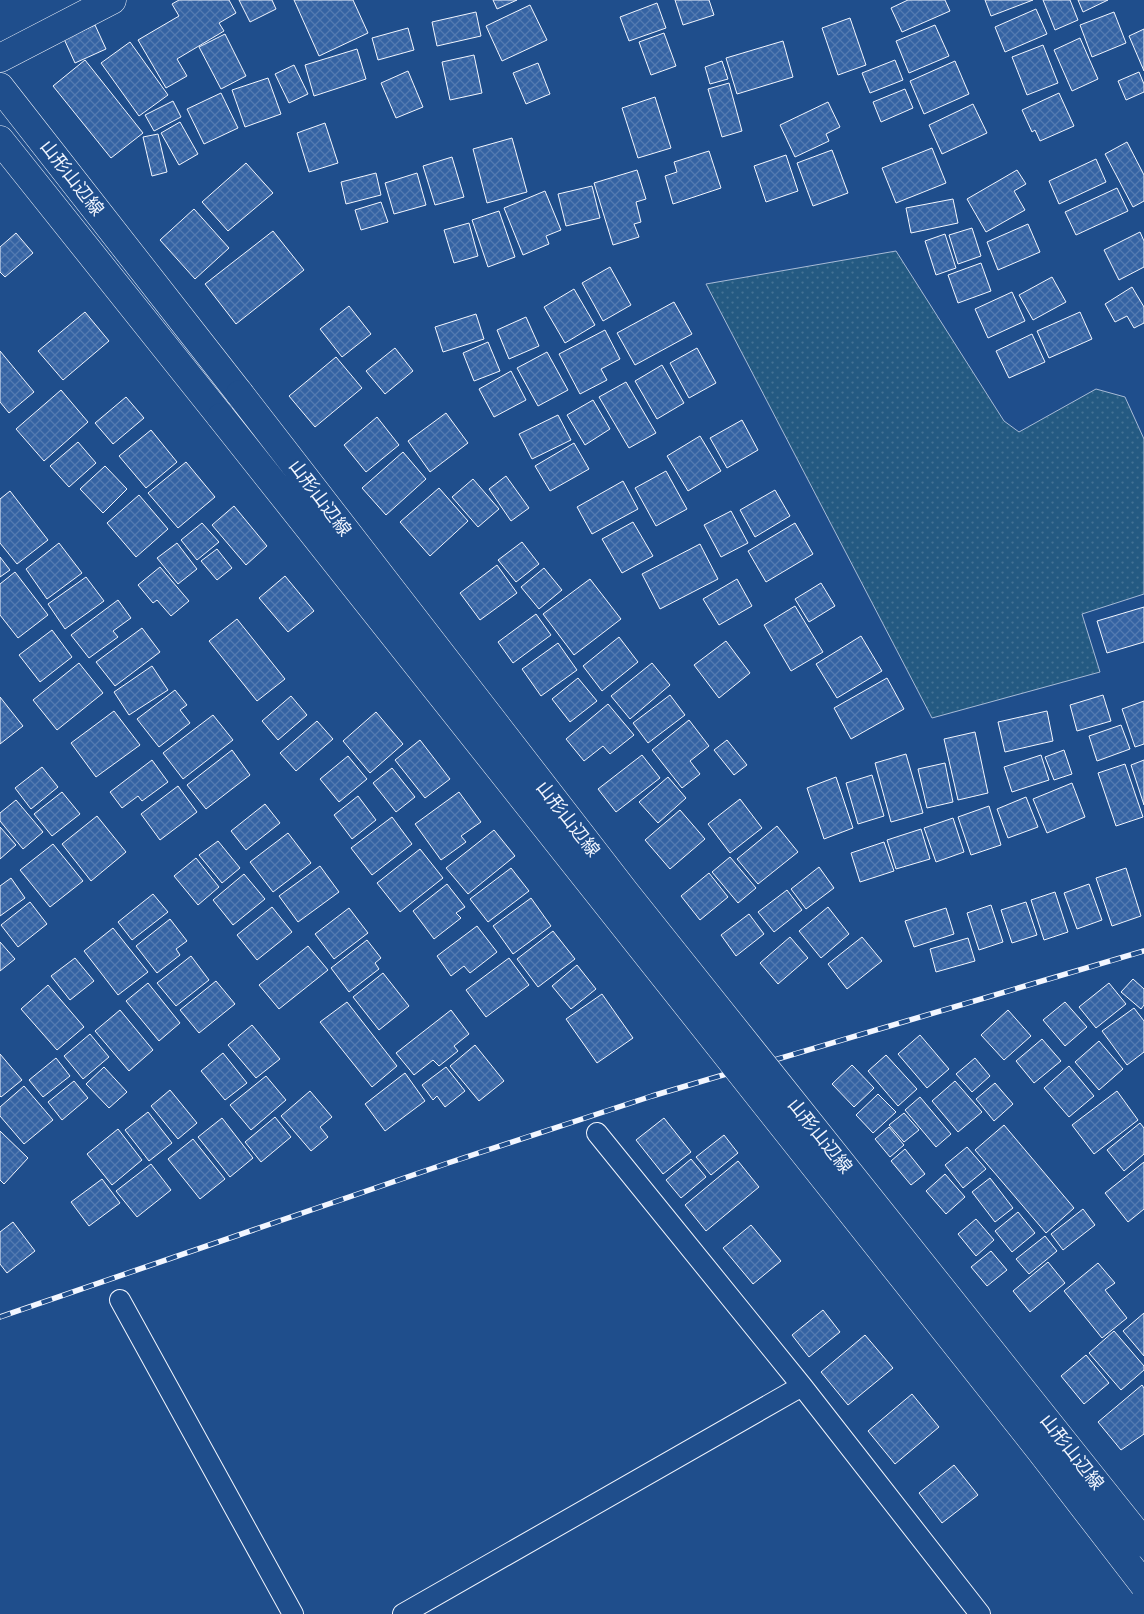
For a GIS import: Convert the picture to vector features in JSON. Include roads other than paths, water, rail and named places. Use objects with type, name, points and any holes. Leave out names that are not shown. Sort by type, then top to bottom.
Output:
[{"type":"main road","points":[[0,58],[112,0]]},
{"type":"main road","name":"山形山辺線","points":[[0,87],[625,892],[1144,1544]]},
{"type":"main road","name":"山形山辺線","points":[[0,140],[1040,1450],[1144,1585]]},
{"type":"street","points":[[597,1133],[802,1386],[980,1614]]},
{"type":"street","points":[[120,1300],[294,1614]]},
{"type":"street","points":[[402,1614],[802,1386]]},
{"type":"railway","points":[[0,1317],[448,1163],[652,1096],[1144,951]]}]
